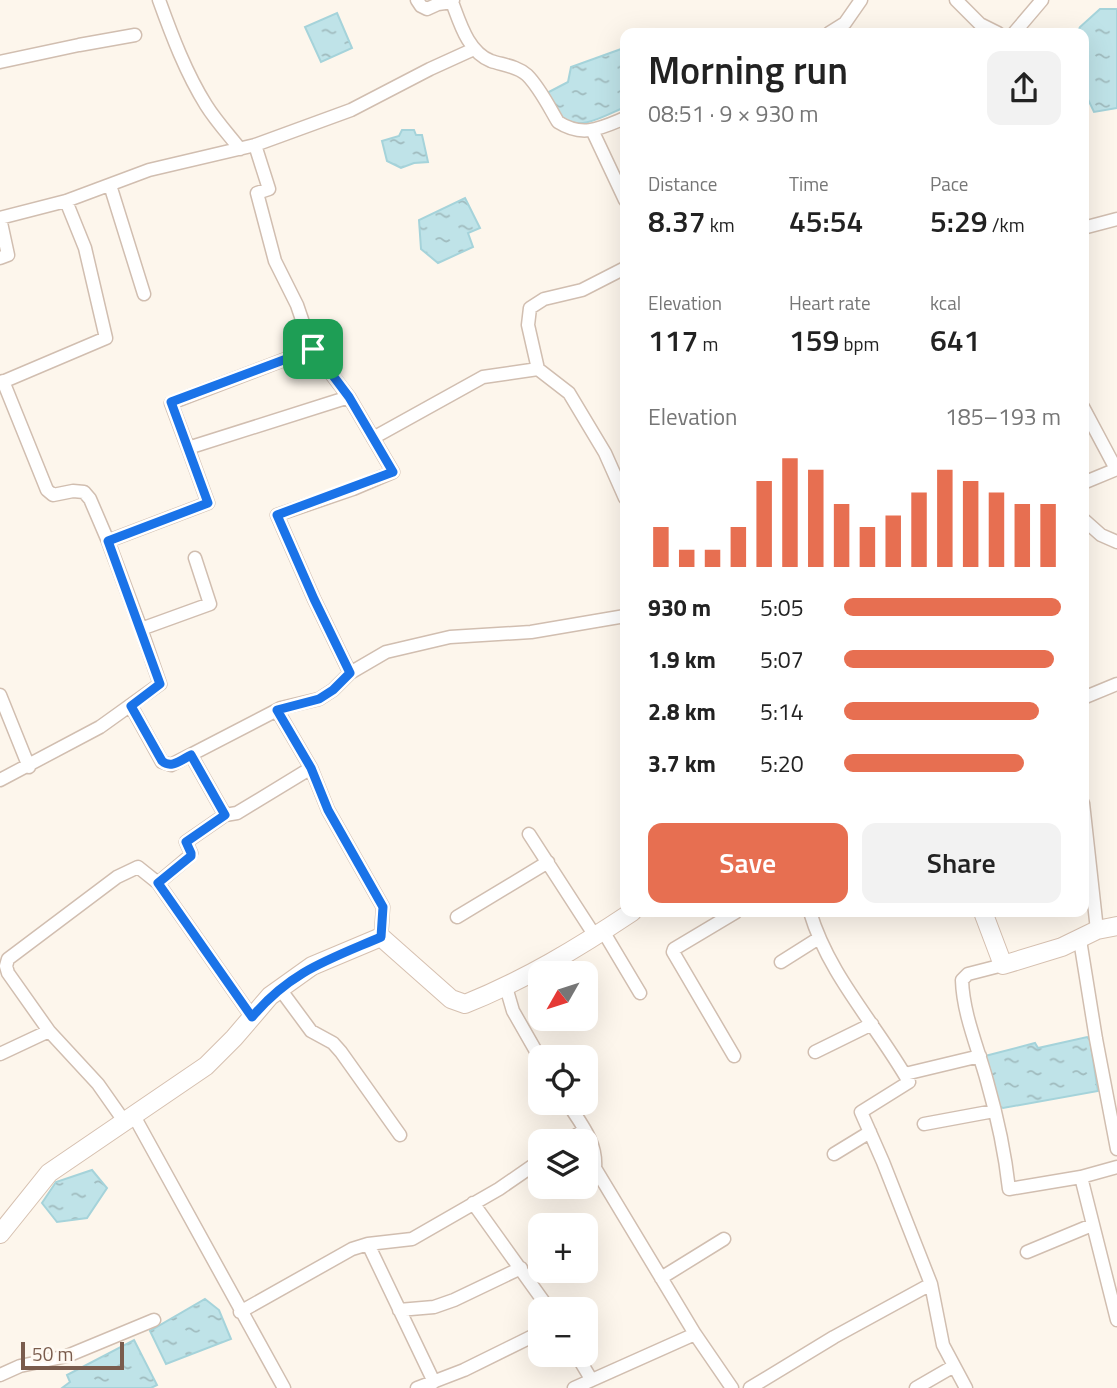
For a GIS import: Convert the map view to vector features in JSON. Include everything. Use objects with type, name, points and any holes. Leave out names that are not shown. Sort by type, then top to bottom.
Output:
[{"type":"street","points":[[159,0],[184,62],[203,99],[240,149]]},
{"type":"street","points":[[417,0],[427,9],[452,1],[474,49],[488,60],[513,67],[526,75],[558,122],[593,132],[620,120]]},
{"type":"street","points":[[837,28],[845,23],[861,0]]},
{"type":"street","points":[[957,0],[980,24],[988,28]]},
{"type":"street","points":[[1018,28],[1041,0]]},
{"type":"street","points":[[0,62],[135,35]]},
{"type":"street","points":[[0,258],[8,255],[0,218],[66,201],[149,170],[255,145],[351,110],[474,49]]},
{"type":"street","points":[[593,132],[620,189]]},
{"type":"street","points":[[255,145],[269,189],[257,193],[275,261],[297,305],[313,349],[349,397],[393,472],[277,515],[350,673]]},
{"type":"street","points":[[110,185],[144,295]]},
{"type":"street","points":[[0,780],[100,727],[160,684],[90,499],[84,492],[53,495],[47,490],[2,382],[106,338],[85,248],[66,201]]},
{"type":"street","points":[[1089,226],[1117,219]]},
{"type":"street","points":[[620,270],[582,289],[544,299],[530,308],[528,325],[538,369],[569,393],[606,453],[620,486]]},
{"type":"street","points":[[108,541],[208,503],[171,402],[313,349]]},
{"type":"street","points":[[373,438],[483,377],[538,369]]},
{"type":"street","points":[[188,448],[349,397]]},
{"type":"street","points":[[1089,418],[1117,469],[1089,481]]},
{"type":"street","points":[[1089,524],[1101,535],[1117,542]]},
{"type":"street","points":[[141,629],[210,604],[195,558]]},
{"type":"street","points":[[131,706],[162,761],[171,765],[277,710],[319,699],[333,690],[350,673],[386,652],[450,637],[531,632],[620,617]]},
{"type":"street","points":[[1089,696],[1117,684]]},
{"type":"street","points":[[0,695],[29,766]]},
{"type":"street","points":[[277,710],[311,768],[328,810],[383,907],[381,937]]},
{"type":"street","points":[[191,755],[225,815]]},
{"type":"street","points":[[158,883],[191,856],[186,842],[225,815],[237,813],[311,768]]},
{"type":"street","points":[[529,834],[639,993]]},
{"type":"street","points":[[1089,857],[1097,930]]},
{"type":"street","points":[[457,917],[548,862]]},
{"type":"street","points":[[252,1017],[158,883],[138,867],[117,877],[8,959],[6,966],[8,973],[49,1031],[129,1119],[284,1388]]},
{"type":"street","points":[[381,937],[451,999],[465,1004],[506,987],[624,917]]},
{"type":"street","points":[[728,917],[673,952],[734,1056]]},
{"type":"street","points":[[812,917],[837,975],[909,1082],[861,1112],[931,1284],[943,1345],[965,1388]]},
{"type":"street","points":[[985,917],[1003,965]]},
{"type":"street","points":[[1117,926],[1097,930],[1080,940],[968,974],[962,980],[963,999],[994,1111],[1009,1189],[1081,1177],[1117,1167]]},
{"type":"street","points":[[0,1234],[49,1173],[206,1066],[270,996],[312,966],[381,937]]},
{"type":"street","points":[[780,961],[819,938]]},
{"type":"street","points":[[1080,940],[1112,1090],[1117,1149]]},
{"type":"street","points":[[506,987],[513,1011],[532,1045]]},
{"type":"street","points":[[280,989],[311,1031],[333,1043],[341,1052],[400,1135]]},
{"type":"street","points":[[815,1052],[872,1024]]},
{"type":"street","points":[[0,1054],[49,1031]]},
{"type":"street","points":[[905,1074],[979,1056]]},
{"type":"street","points":[[924,1124],[994,1111]]},
{"type":"street","points":[[834,1154],[870,1132]]},
{"type":"street","points":[[240,1312],[352,1249],[368,1244],[412,1239],[499,1189],[528,1169]]},
{"type":"street","points":[[598,1173],[660,1278],[732,1388]]},
{"type":"street","points":[[1081,1177],[1117,1320]]},
{"type":"street","points":[[473,1203],[541,1297]]},
{"type":"street","points":[[1027,1252],[1092,1224]]},
{"type":"street","points":[[660,1278],[724,1239]]},
{"type":"street","points":[[368,1244],[434,1382]]},
{"type":"street","points":[[399,1310],[434,1307],[520,1268]]},
{"type":"street","points":[[750,1388],[834,1337],[931,1284]]},
{"type":"street","points":[[0,1375],[20,1366],[67,1356],[154,1320]]},
{"type":"street","points":[[574,1388],[695,1334]]},
{"type":"street","points":[[417,1388],[464,1370],[528,1338]]},
{"type":"street","points":[[916,1388],[954,1366]]},
{"type":"street","points":[[584,1367],[591,1379]]},
{"type":"water","points":[[1100,9],[1117,9],[1117,108],[1094,112],[1089,102],[1089,28],[1080,27]]},
{"type":"water","points":[[337,13],[352,48],[321,62],[305,27]]},
{"type":"water","points":[[620,49],[620,109],[584,123],[576,123],[562,117],[547,93],[568,82],[571,67]]},
{"type":"water","points":[[402,130],[414,130],[416,135],[422,135],[428,162],[401,168],[387,161],[382,141],[399,136]]},
{"type":"water","points":[[465,198],[480,228],[468,233],[473,247],[438,263],[421,249],[419,220]]},
{"type":"water","points":[[1087,1037],[1090,1040],[1098,1091],[1003,1108],[996,1104],[985,1056],[1035,1043],[1038,1048]]},
{"type":"water","points":[[92,1170],[107,1188],[87,1218],[57,1222],[42,1203],[56,1182]]},
{"type":"water","points":[[205,1299],[219,1310],[231,1339],[166,1364],[150,1331]]},
{"type":"water","points":[[134,1340],[157,1385],[151,1388],[62,1388],[70,1382],[67,1375]]},
{"type":"route","points":[[313,349],[349,397],[393,472],[277,515],[350,673],[333,690],[319,699],[277,710],[311,768],[328,810],[377,895],[384,914],[381,937],[312,966],[270,996],[252,1017],[158,883],[191,856],[186,842],[225,815],[191,755],[166,765],[131,706],[160,684],[108,541],[208,503],[171,402],[313,349]]}]
